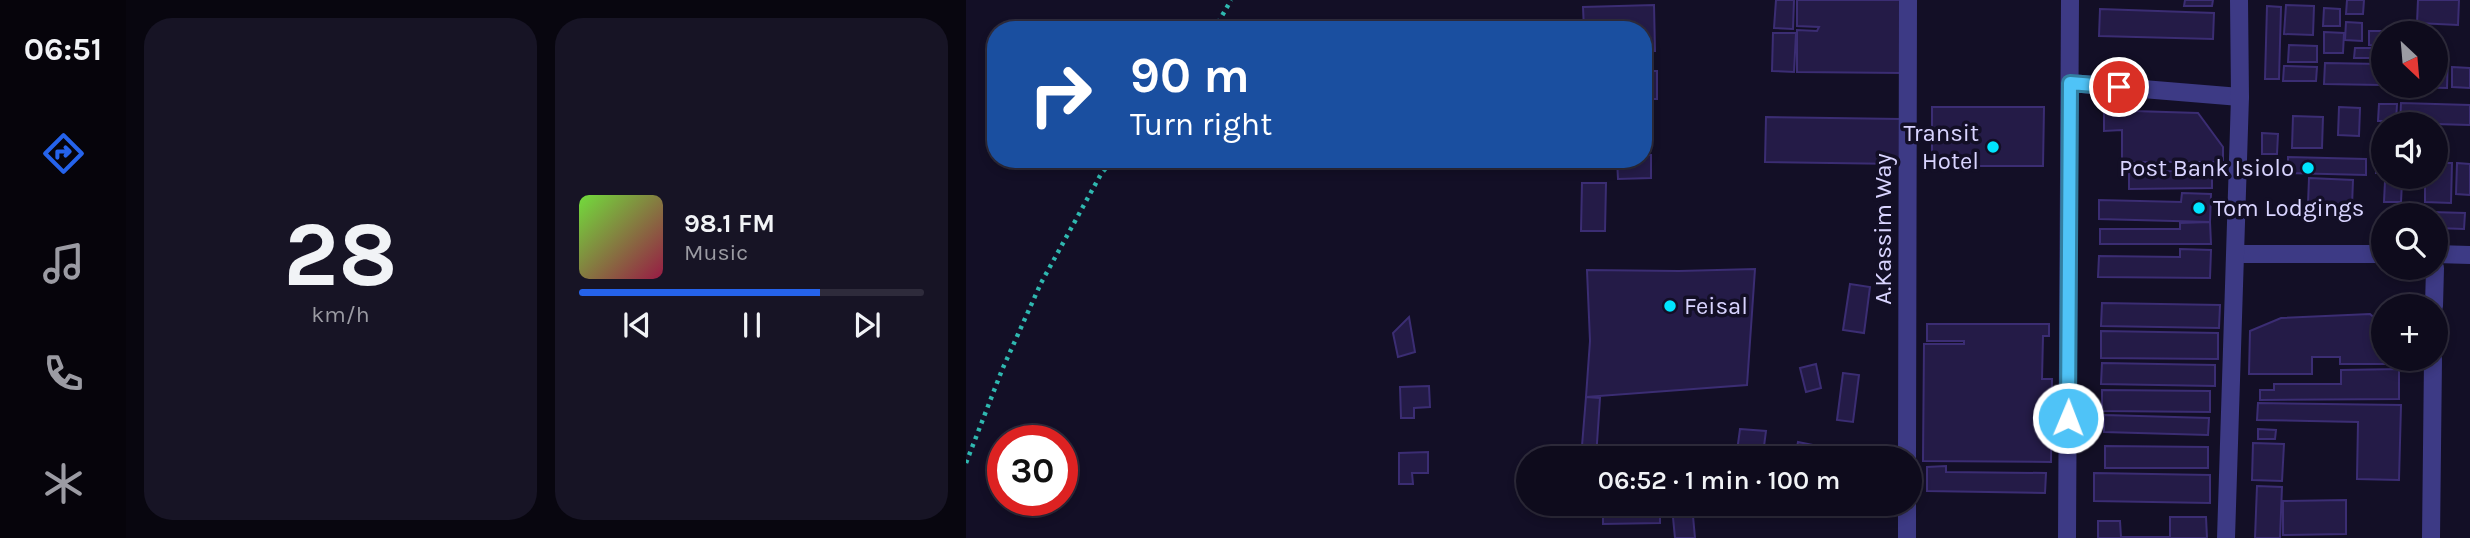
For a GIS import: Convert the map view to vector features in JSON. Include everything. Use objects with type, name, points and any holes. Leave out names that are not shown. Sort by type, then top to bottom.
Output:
[{"type":"street","name":"A.Kassim Way","points":[[1907,446],[1908,0]]},
{"type":"street","points":[[2067,538],[2070,0]]},
{"type":"street","points":[[2226,538],[2240,97],[2239,0]]},
{"type":"street","points":[[2070,83],[2240,97]]},
{"type":"street","points":[[2236,254],[2371,254]]},
{"type":"street","points":[[2448,254],[2470,255]]},
{"type":"street","points":[[2431,538],[2433,371]]},
{"type":"street","points":[[1907,516],[1907,538]]},
{"type":"path","points":[[1219,21],[1231,0]]},
{"type":"path","points":[[966,463],[1002,370],[1041,283],[1106,168]]},
{"type":"building","points":[[1776,0],[1794,0],[1793,29],[1774,28]]},
{"type":"building","points":[[1797,0],[1904,0],[1902,73],[1797,72],[1797,30],[1817,31],[1819,27],[1797,26]]},
{"type":"building","points":[[2185,0],[2213,0],[2212,6],[2184,6]]},
{"type":"building","points":[[2347,0],[2364,0],[2363,14],[2346,14]]},
{"type":"building","points":[[2418,0],[2459,0],[2458,25],[2448,25],[2448,21],[2417,21]]},
{"type":"building","points":[[1654,5],[1655,51],[1652,51],[1652,21],[1584,21],[1583,7]]},
{"type":"building","points":[[2286,5],[2314,6],[2313,35],[2284,34]]},
{"type":"building","points":[[2267,6],[2281,7],[2279,79],[2265,79]]},
{"type":"building","points":[[2324,8],[2340,9],[2340,26],[2323,26]]},
{"type":"building","points":[[2100,9],[2214,13],[2213,39],[2099,36]]},
{"type":"building","points":[[2346,22],[2362,23],[2362,41],[2345,40]]},
{"type":"building","points":[[2324,32],[2344,33],[2343,53],[2324,53]]},
{"type":"building","points":[[1773,33],[1796,33],[1794,72],[1772,71]]},
{"type":"building","points":[[2289,45],[2317,46],[2317,62],[2288,62]]},
{"type":"building","points":[[2355,48],[2371,48],[2371,58],[2354,58]]},
{"type":"building","points":[[2325,63],[2371,64],[2371,85],[2324,84]]},
{"type":"building","points":[[2284,66],[2317,67],[2316,81],[2283,81]]},
{"type":"building","points":[[2452,67],[2470,68],[2470,88],[2452,87]]},
{"type":"building","points":[[1652,71],[1657,71],[1657,99],[1652,99]]},
{"type":"building","points":[[2401,103],[2470,105],[2470,125],[2448,124],[2448,112],[2401,112]]},
{"type":"building","points":[[2379,104],[2397,104],[2397,112],[2379,112]]},
{"type":"building","points":[[2104,106],[2135,106],[2134,111],[2198,113],[2223,147],[2223,162],[2122,162],[2122,130],[2104,131]]},
{"type":"building","points":[[1932,107],[2044,107],[2043,166],[1932,166]]},
{"type":"building","points":[[2339,107],[2360,108],[2359,136],[2338,135]]},
{"type":"building","points":[[2293,116],[2323,117],[2322,148],[2292,148]]},
{"type":"building","points":[[1766,117],[1901,119],[1900,164],[1765,162]]},
{"type":"building","points":[[2262,133],[2278,134],[2277,154],[2262,154]]},
{"type":"building","points":[[2288,157],[2366,159],[2366,175],[2288,173]]},
{"type":"building","points":[[2448,163],[2452,163],[2451,203],[2425,202],[2425,189],[2448,189]]},
{"type":"building","points":[[2457,163],[2470,164],[2470,195],[2456,194]]},
{"type":"building","points":[[2212,166],[2212,188],[2129,189],[2129,172],[2175,171],[2175,167]]},
{"type":"building","points":[[1617,168],[1651,168],[1651,178],[1618,179]]},
{"type":"building","points":[[2309,178],[2353,180],[2352,206],[2308,204]]},
{"type":"building","points":[[1582,183],[1606,183],[1605,231],[1581,231]]},
{"type":"building","points":[[2385,189],[2402,189],[2401,202],[2384,202]]},
{"type":"building","points":[[2182,193],[2211,194],[2210,222],[2099,219],[2099,200],[2181,202]]},
{"type":"building","points":[[2448,212],[2465,213],[2464,229],[2448,228]]},
{"type":"building","points":[[2210,222],[2211,244],[2100,244],[2100,229],[2180,229],[2180,223]]},
{"type":"building","points":[[2180,249],[2211,250],[2210,278],[2098,277],[2099,256],[2180,257]]},
{"type":"building","name":"Feisal","points":[[1755,269],[1747,385],[1586,397],[1590,341],[1587,270]]},
{"type":"building","points":[[1850,284],[1870,287],[1864,333],[1843,330]]},
{"type":"building","points":[[2102,303],[2220,305],[2219,328],[2101,326]]},
{"type":"building","points":[[2370,314],[2371,364],[2340,364],[2340,357],[2312,357],[2312,374],[2249,374],[2250,331],[2281,318]]},
{"type":"building","points":[[1409,317],[1415,352],[1398,357],[1393,333]]},
{"type":"building","points":[[1927,324],[2049,324],[2049,336],[2043,336],[2042,379],[2052,379],[2051,462],[1923,461],[1924,344],[1964,344],[1964,341],[1927,341]]},
{"type":"building","points":[[2101,331],[2218,333],[2218,359],[2101,358]]},
{"type":"building","points":[[2102,363],[2215,365],[2215,386],[2101,384]]},
{"type":"building","points":[[1816,364],[1821,388],[1806,392],[1800,368]]},
{"type":"building","points":[[2341,370],[2399,371],[2399,399],[2260,400],[2260,390],[2274,390],[2274,384],[2341,384]]},
{"type":"building","points":[[1843,373],[1859,375],[1853,422],[1837,420]]},
{"type":"building","points":[[1429,386],[1430,407],[1414,408],[1414,418],[1401,418],[1400,387]]},
{"type":"building","points":[[2102,390],[2210,391],[2210,412],[2102,411]]},
{"type":"building","points":[[1586,397],[1600,398],[1597,446],[1582,446]]},
{"type":"building","points":[[2258,403],[2401,405],[2399,480],[2357,479],[2358,422],[2257,420]]},
{"type":"building","points":[[2104,415],[2209,418],[2208,435],[2104,432]]},
{"type":"building","points":[[1740,429],[1766,431],[1764,446],[1738,446]]},
{"type":"building","points":[[2258,429],[2276,430],[2275,439],[2258,439]]},
{"type":"building","points":[[1798,442],[1818,446],[1797,446]]},
{"type":"building","points":[[2253,443],[2284,444],[2282,481],[2252,480]]},
{"type":"building","points":[[2105,446],[2208,447],[2208,468],[2105,468]]},
{"type":"building","points":[[1428,452],[1428,473],[1412,473],[1413,484],[1399,484],[1399,453]]},
{"type":"building","points":[[1946,466],[1946,472],[2046,473],[2045,493],[1927,491],[1927,467]]},
{"type":"building","points":[[2094,473],[2210,475],[2210,503],[2094,501]]},
{"type":"building","points":[[2257,486],[2282,487],[2280,538],[2255,538]]},
{"type":"building","points":[[2346,500],[2346,534],[2283,535],[2283,501]]},
{"type":"building","points":[[1603,516],[1660,516],[1660,523],[1603,524]]},
{"type":"building","points":[[1673,516],[1693,516],[1695,538],[1675,538]]},
{"type":"building","points":[[2170,517],[2206,517],[2207,538],[2098,538],[2098,521],[2120,521],[2121,537],[2170,537]]},
{"type":"place","name":"Transit Hotel","points":[[1993,147]]},
{"type":"place","name":"Post Bank Isiolo","points":[[2308,168]]},
{"type":"place","name":"Tom Lodgings","points":[[2199,208]]},
{"type":"place","name":"Feisal","points":[[1670,306]]},
{"type":"route","points":[[2068,418],[2070,83],[2119,87]]}]
